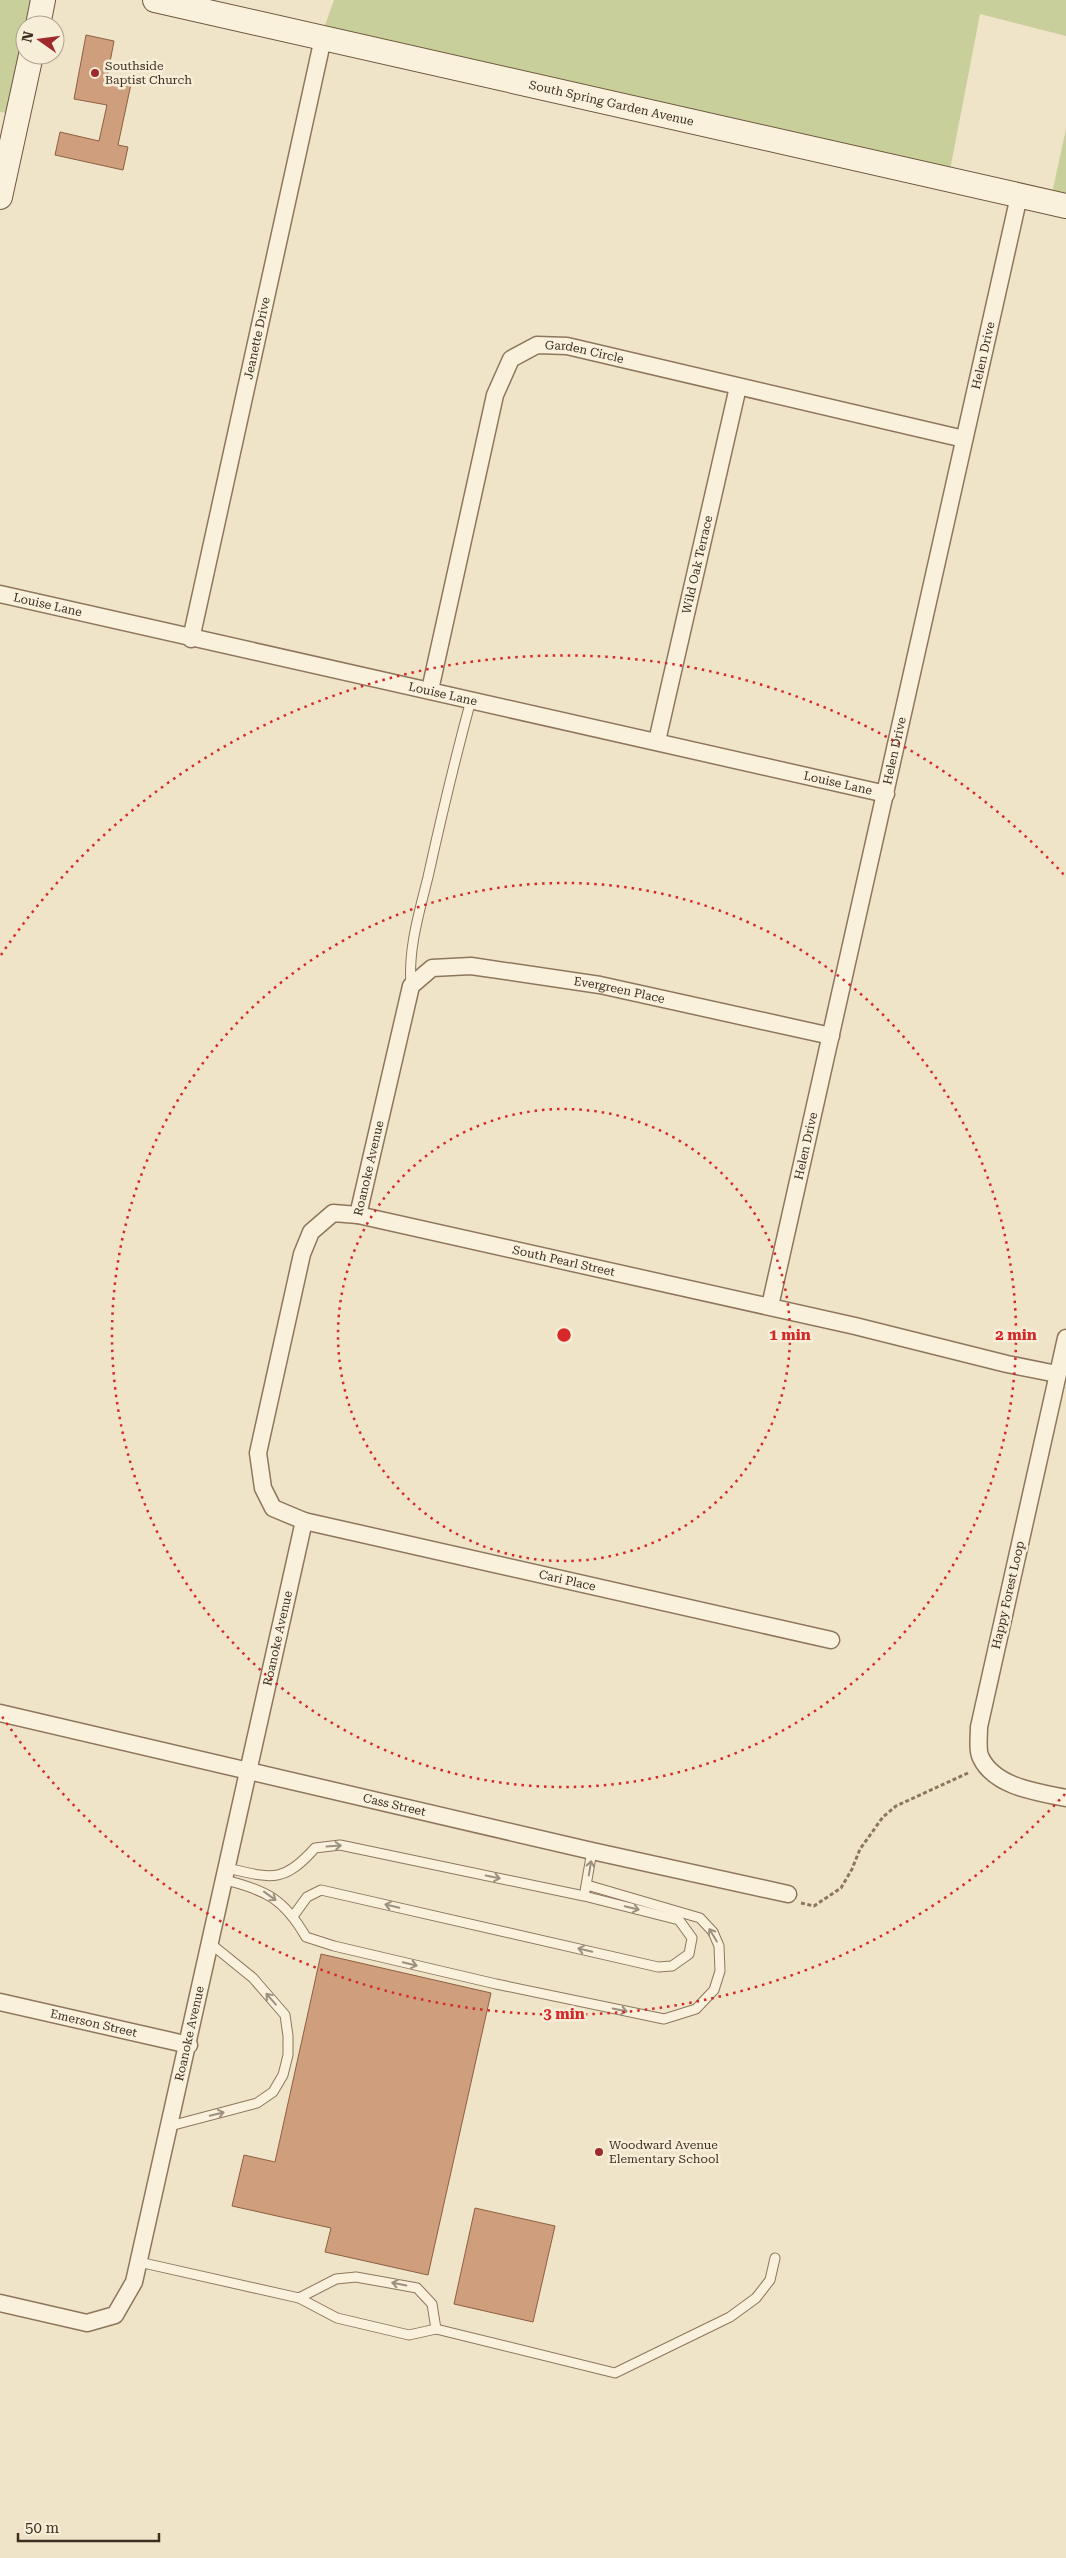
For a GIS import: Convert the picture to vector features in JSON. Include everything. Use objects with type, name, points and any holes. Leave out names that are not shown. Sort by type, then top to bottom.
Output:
[{"type":"street","points":[[40,15],[43,0]]},
{"type":"street","name":"South Spring Garden Avenue","points":[[155,0],[1066,206]]},
{"type":"street","name":"Jeanette Drive","points":[[191,639],[323,38]]},
{"type":"street","points":[[0,197],[29,65]]},
{"type":"street","name":"Helen Drive","points":[[770,1306],[1019,196]]},
{"type":"street","name":"Garden Circle","points":[[430,690],[495,395],[511,359],[537,345],[567,346],[964,439]]},
{"type":"street","name":"Wild Oak Terrace","points":[[657,741],[738,387]]},
{"type":"street","name":"Louise Lane","points":[[0,594],[191,639],[430,690],[886,794]]},
{"type":"street","name":"Evergreen Place","points":[[411,986],[432,968],[471,966],[600,986],[832,1036]]},
{"type":"street","name":"Roanoke Avenue","points":[[0,2303],[87,2323],[116,2315],[134,2282],[189,2045],[304,1521],[274,1508],[263,1488],[258,1453],[302,1254],[311,1232],[332,1213],[358,1215],[411,986]]},
{"type":"street","name":"South Pearl Street","points":[[358,1215],[770,1306],[1007,1364],[1057,1374]]},
{"type":"street","name":"Happy Forest Loop","points":[[1066,1338],[979,1727],[980,1757],[998,1778],[1036,1792],[1066,1798]]},
{"type":"street","name":"Cari Place","points":[[304,1521],[831,1640]]},
{"type":"street","name":"Cass Street","points":[[0,1713],[592,1851],[788,1894]]},
{"type":"street","name":"Emerson Street","points":[[0,2002],[189,2045]]},
{"type":"lane","points":[[411,986],[410,960],[415,932],[453,766],[471,700]]},
{"type":"lane","points":[[226,1874],[284,1875],[302,1862],[315,1848],[340,1845],[584,1896],[679,1920],[692,1938],[689,1954],[672,1966],[658,1968],[321,1890],[307,1897],[294,1916]]},
{"type":"lane","points":[[584,1896],[592,1851]]},
{"type":"lane","points":[[226,1874],[267,1893],[294,1916],[306,1937],[334,1946],[664,2019],[696,2008],[714,1990],[720,1971],[719,1946],[713,1932],[700,1918],[587,1885]]},
{"type":"lane","points":[[170,2126],[257,2103],[273,2092],[283,2075],[288,2055],[285,2015],[253,1978],[211,1944]]},
{"type":"lane","points":[[139,2262],[299,2298],[337,2318],[409,2335],[436,2330],[615,2373],[730,2317],[756,2298],[770,2280],[775,2258]]},
{"type":"lane","points":[[299,2298],[336,2279],[356,2277],[416,2288],[432,2304],[436,2330]]},
{"type":"path","points":[[788,1894],[801,1903],[814,1906],[828,1898],[841,1888],[852,1869],[860,1849],[883,1817],[896,1806],[968,1772]]},
{"type":"green space","points":[[0,0],[32,0],[29,15],[15,15],[15,65],[18,65],[7,113],[0,112]]},
{"type":"green space","points":[[334,0],[1066,0],[1066,36],[980,14],[950,170],[324,28]]},
{"type":"green space","points":[[1066,129],[1066,197],[1052,193]]},
{"type":"building","points":[[86,35],[114,41],[107,78],[131,84],[118,145],[128,147],[123,170],[55,155],[60,132],[99,141],[107,105],[74,99]]},
{"type":"building","points":[[321,1954],[491,1993],[428,2275],[325,2252],[331,2228],[232,2206],[244,2155],[275,2162]]},
{"type":"building","points":[[475,2208],[555,2226],[533,2322],[454,2304]]},
{"type":"place","name":"Southside Baptist Church","points":[[95,73]]},
{"type":"place","name":"Woodward Avenue Elementary School","points":[[599,2152]]}]
